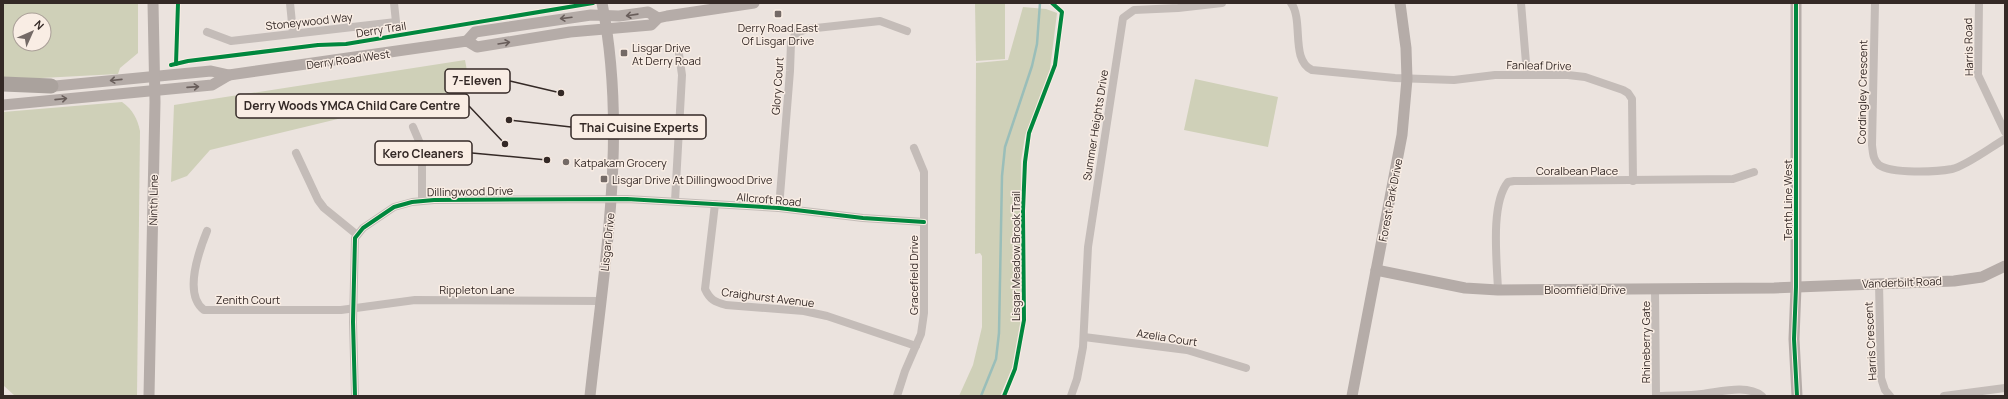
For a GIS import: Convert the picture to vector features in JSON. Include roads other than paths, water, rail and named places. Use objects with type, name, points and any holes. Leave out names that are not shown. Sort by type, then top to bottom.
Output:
[{"type":"highway","points":[[3,84],[51,86]]},
{"type":"street","name":"Ninth Line","points":[[149,396],[155,90],[153,3]]},
{"type":"street","points":[[290,3],[293,33]]},
{"type":"street","name":"Stoneywood Way","points":[[207,32],[231,41],[396,22],[394,3]]},
{"type":"street","name":"Lisgar Drive","points":[[590,396],[612,199],[613,122],[608,30],[602,3]]},
{"type":"street","name":"Derry Road West","points":[[3,105],[212,85],[229,76],[467,41],[477,47],[570,32],[608,30],[651,25],[658,18],[754,3]]},
{"type":"street","name":"Summer Heights Drive","points":[[1071,396],[1077,379],[1084,336],[1088,247],[1124,18],[1134,10],[1178,8],[1222,3]]},
{"type":"street","points":[[1291,3],[1295,10],[1300,56],[1308,68],[1318,71],[1407,79]]},
{"type":"street","name":"Forest Park Drive","points":[[1352,396],[1400,150],[1407,79],[1406,48],[1400,3]]},
{"type":"street","points":[[1521,3],[1527,75]]},
{"type":"street","name":"Tenth Line West","points":[[1796,3],[1796,287],[1794,339],[1797,396]]},
{"type":"street","name":"Cordingley Crescent","points":[[1875,3],[1872,145],[1874,157],[1879,164],[1889,170],[1934,171],[1952,169],[2005,139]]},
{"type":"street","name":"Harris Road","points":[[1979,3],[1978,75],[2005,132]]},
{"type":"street","name":"Derry Road West","points":[[467,41],[475,32],[591,15],[605,16],[648,12],[658,18]]},
{"type":"street","name":"Glory Court","points":[[779,208],[790,71],[790,42],[792,37],[801,30],[880,21],[907,31]]},
{"type":"street","points":[[675,201],[682,74],[679,54]]},
{"type":"street","name":"Derry Road West","points":[[3,92],[211,70],[229,76]]},
{"type":"street","name":"Fanleaf Drive","points":[[1407,79],[1454,80],[1495,76],[1568,75],[1585,77],[1628,93],[1632,99],[1632,181]]},
{"type":"street","points":[[413,127],[422,148],[422,201]]},
{"type":"street","name":"Gracefield Drive","points":[[897,396],[905,371],[916,346],[924,313],[924,172],[914,148]]},
{"type":"street","points":[[296,153],[318,200],[328,211],[356,234],[354,243],[353,308],[355,396]]},
{"type":"street","name":"Coralbean Place","points":[[1498,290],[1498,214],[1502,192],[1508,182],[1733,179],[1754,172]]},
{"type":"street","name":"Dillingwood Drive","points":[[356,234],[394,207],[405,203],[422,201],[612,199]]},
{"type":"street","name":"Allcroft Road","points":[[612,199],[675,201],[779,208],[863,218],[924,222]]},
{"type":"street","name":"Craighurst Avenue","points":[[715,204],[705,289],[708,297],[715,302],[726,305],[804,311],[827,316],[916,346]]},
{"type":"street","name":"Zenith Court","points":[[207,231],[197,256],[194,293],[195,300],[204,310],[333,310],[353,308]]},
{"type":"street","name":"Vanderbilt Road","points":[[1796,287],[1954,280],[1982,277],[2005,266]]},
{"type":"street","name":"Bloomfield Drive","points":[[1376,270],[1465,288],[1498,290],[1796,287]]},
{"type":"street","name":"Harris Crescent","points":[[1878,283],[1881,378],[1885,390],[1890,396]]},
{"type":"street","name":"Rhineberry Gate","points":[[1655,288],[1656,396]]},
{"type":"street","name":"Rippleton Lane","points":[[353,308],[415,300],[601,300]]},
{"type":"street","name":"Azelia Court","points":[[1084,336],[1188,350],[1246,368]]},
{"type":"street","points":[[1944,396],[2005,388]]},
{"type":"street","points":[[1659,396],[1703,394],[1720,391],[1757,391],[1762,396]]},
{"type":"waterway","points":[[981,396],[996,359],[999,333],[1002,176],[1005,147],[1032,66],[1037,44],[1040,3]]},
{"type":"place","name":"Derry Road East Of Lisgar Drive","points":[[778,14]]},
{"type":"place","name":"Lisgar Drive At Derry Road","points":[[624,53]]},
{"type":"place","name":"7-Eleven","points":[[561,93]]},
{"type":"place","name":"Thai Cuisine Experts","points":[[509,120]]},
{"type":"place","name":"Derry Woods YMCA Child Care Centre","points":[[505,144]]},
{"type":"place","name":"Kero Cleaners","points":[[547,160]]},
{"type":"place","name":"Katpakam Grocery","points":[[566,162]]},
{"type":"place","name":"Lisgar Drive At Dillingwood Drive","points":[[604,179]]}]
